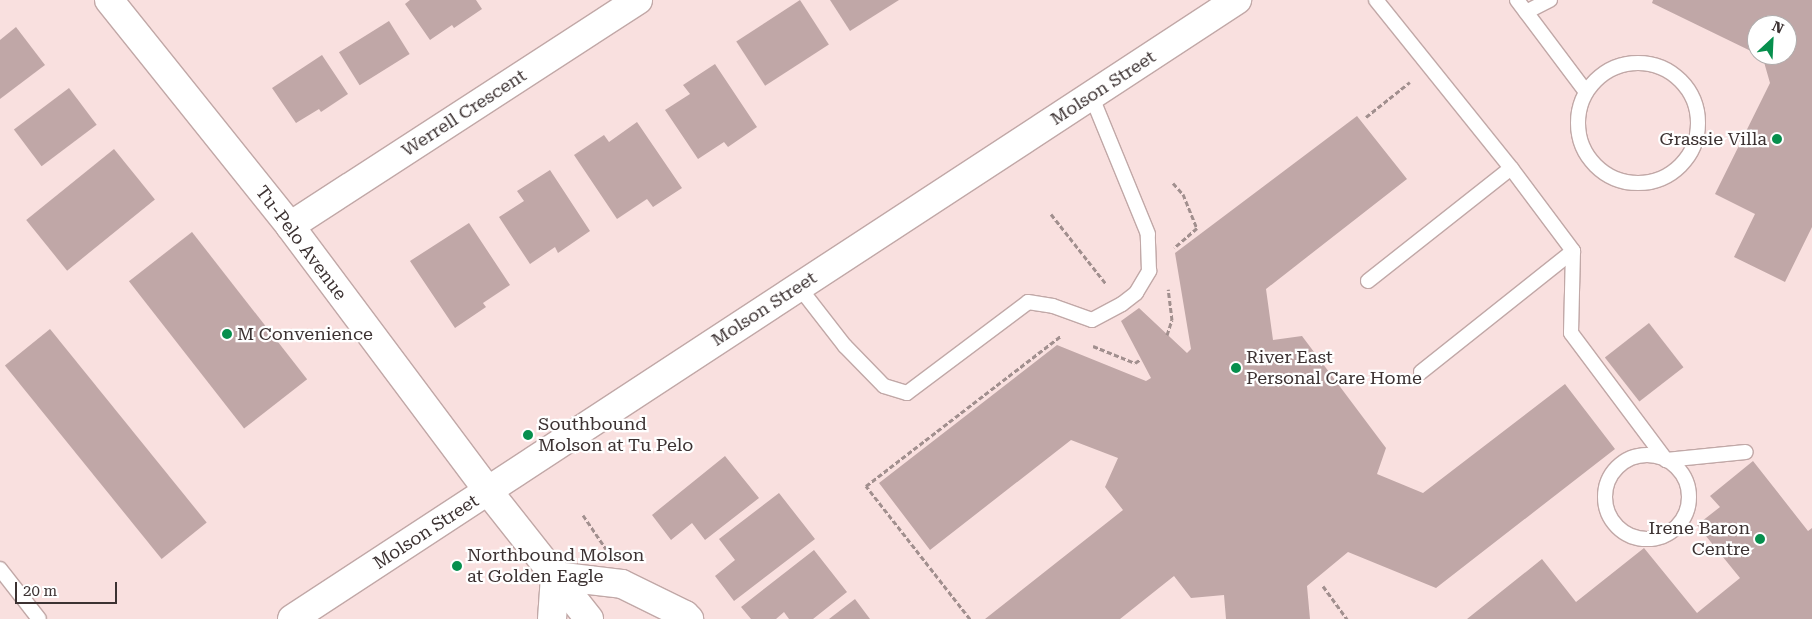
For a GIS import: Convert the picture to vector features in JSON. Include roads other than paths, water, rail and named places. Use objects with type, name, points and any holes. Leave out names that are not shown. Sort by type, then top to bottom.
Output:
[{"type":"street","name":"Tu-Pelo Avenue","points":[[109,0],[290,226],[488,491],[589,619]]},
{"type":"street","name":"Werrell Crescent","points":[[290,226],[638,0]]},
{"type":"street","name":"Molson Street","points":[[292,619],[1237,0]]},
{"type":"street","points":[[552,619],[555,576],[622,584],[685,615],[689,619]]},
{"type":"lane","points":[[1376,0],[1511,168],[1573,251],[1571,334],[1666,460],[1677,468],[1685,480],[1689,494],[1687,508],[1682,520],[1672,531],[1659,537],[1645,539],[1632,536],[1620,530],[1611,519],[1605,506],[1604,493],[1608,480],[1615,469],[1626,460],[1638,456],[1652,455],[1666,460],[1746,452]]},
{"type":"lane","points":[[1517,0],[1586,92]]},
{"type":"lane","points":[[1526,12],[1550,0]]},
{"type":"lane","points":[[1632,63],[1651,64],[1669,71],[1683,83],[1694,99],[1699,117],[1698,136],[1691,154],[1679,168],[1663,179],[1645,183],[1626,183],[1608,176],[1593,164],[1583,148],[1578,129],[1579,110],[1586,92],[1598,78],[1614,68],[1632,63]]},
{"type":"lane","points":[[799,287],[845,346],[884,386],[907,393],[1028,302],[1053,306],[1092,320],[1122,304],[1136,293],[1149,270],[1148,234],[1091,95]]},
{"type":"lane","points":[[1368,281],[1511,168]]},
{"type":"lane","points":[[1420,372],[1573,251]]},
{"type":"lane","points":[[0,569],[39,619]]},
{"type":"place","name":"Grassie Villa","points":[[1777,139]]},
{"type":"place","name":"M Convenience","points":[[227,334]]},
{"type":"place","name":"River East Personal Care Home","points":[[1236,368]]},
{"type":"place","name":"Southbound Molson at Tu Pelo","points":[[528,435]]},
{"type":"place","name":"Irene Baron Centre","points":[[1760,539]]},
{"type":"place","name":"Northbound Molson at Golden Eagle","points":[[457,566]]}]
